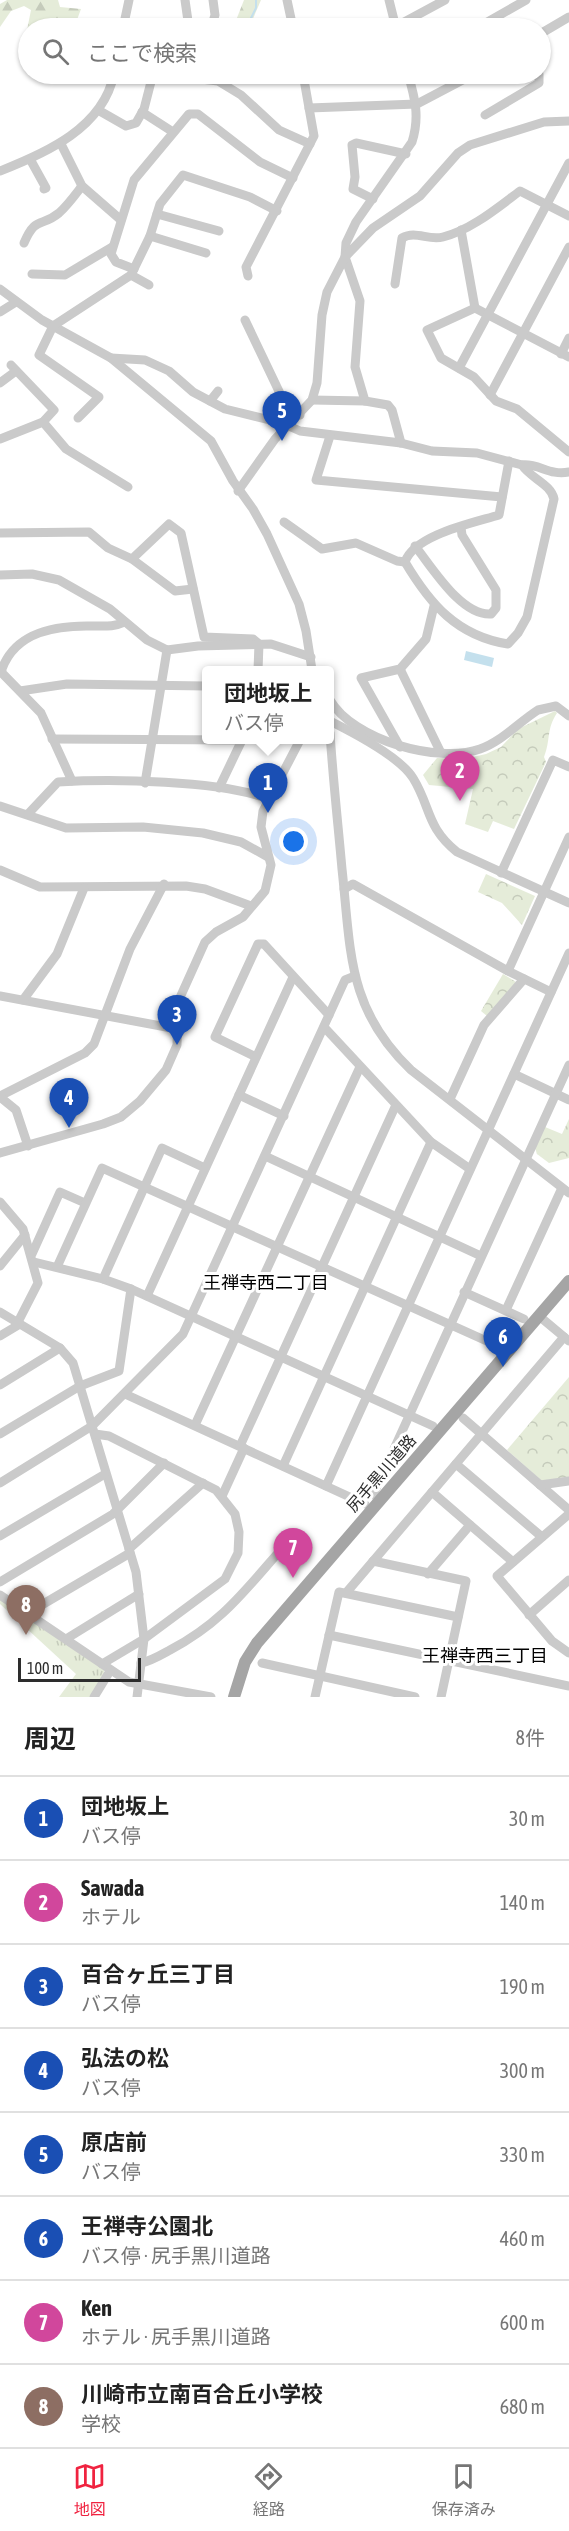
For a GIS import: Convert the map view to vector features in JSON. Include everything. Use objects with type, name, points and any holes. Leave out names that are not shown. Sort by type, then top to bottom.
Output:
[{"type":"main road","name":"尻手黒川道路","points":[[234,1697],[245,1662],[257,1643],[569,1281]]},
{"type":"street","points":[[125,18],[129,0]]},
{"type":"street","points":[[185,0],[188,18]]},
{"type":"street","points":[[213,0],[215,18]]},
{"type":"street","points":[[287,0],[291,18]]},
{"type":"street","points":[[389,0],[394,18]]},
{"type":"street","points":[[414,18],[445,0]]},
{"type":"street","points":[[494,18],[526,0]]},
{"type":"street","points":[[551,28],[569,17]]},
{"type":"street","points":[[0,171],[61,144],[98,110],[111,84]]},
{"type":"street","points":[[98,110],[126,126],[136,123],[142,112],[150,84]]},
{"type":"street","points":[[226,84],[279,130],[310,144]]},
{"type":"street","points":[[248,276],[246,267],[314,136],[305,84]]},
{"type":"street","points":[[238,491],[275,439],[312,400],[317,383],[322,315],[327,292],[345,257],[349,233],[406,154],[416,131],[417,104],[411,84]]},
{"type":"street","points":[[309,108],[417,104],[455,84]]},
{"type":"street","points":[[485,114],[537,84]]},
{"type":"street","points":[[142,112],[173,132]]},
{"type":"street","points":[[149,285],[116,262],[111,255],[112,247],[134,180],[189,114],[198,114],[260,162],[293,178]]},
{"type":"street","points":[[345,257],[374,228],[420,196],[458,153],[470,145],[544,122],[569,121]]},
{"type":"street","points":[[373,199],[353,189],[355,177],[352,145],[356,143],[406,154]]},
{"type":"street","points":[[61,144],[82,186],[121,220]]},
{"type":"street","points":[[30,159],[46,188],[44,189]]},
{"type":"street","points":[[459,368],[569,163]]},
{"type":"street","points":[[78,418],[99,397],[39,356],[53,326],[133,272],[150,236],[165,195],[183,176],[250,197],[277,211]]},
{"type":"street","points":[[24,243],[30,228],[38,228],[58,214],[82,186]]},
{"type":"street","points":[[392,278],[402,238],[410,233],[441,238],[461,230],[520,191],[569,216]]},
{"type":"street","points":[[157,214],[219,231]]},
{"type":"street","points":[[461,230],[475,308]]},
{"type":"street","points":[[150,236],[206,253]]},
{"type":"street","points":[[32,274],[65,275],[112,247]]},
{"type":"street","points":[[490,395],[566,259],[569,248]]},
{"type":"street","points":[[345,257],[360,301],[355,367],[365,401]]},
{"type":"street","points":[[2,291],[53,326],[111,358],[211,441],[238,491],[263,527],[299,604],[312,666]]},
{"type":"street","points":[[0,312],[16,302]]},
{"type":"street","points":[[475,308],[565,356],[569,338]]},
{"type":"street","points":[[475,308],[427,330],[441,358],[474,377],[495,400],[517,409],[569,452]]},
{"type":"street","points":[[245,320],[286,406],[300,415]]},
{"type":"street","points":[[111,358],[136,358],[169,370],[193,392],[231,411],[288,426],[330,436],[401,443],[432,451],[477,453],[522,465],[529,464],[554,474],[569,472]]},
{"type":"street","points":[[0,383],[13,368],[54,410],[43,422],[0,439]]},
{"type":"street","points":[[210,401],[218,392]]},
{"type":"street","points":[[312,400],[365,401],[388,405],[392,410],[401,443]]},
{"type":"street","points":[[43,422],[66,449],[128,487]]},
{"type":"street","points":[[330,436],[316,480],[502,497]]},
{"type":"street","points":[[405,562],[415,546],[499,515],[509,461]]},
{"type":"street","points":[[284,522],[322,549],[356,543],[397,561],[405,562],[434,606],[470,633],[508,644],[518,633],[527,617],[554,499],[553,493],[526,472],[522,465]]},
{"type":"street","points":[[132,559],[169,524],[181,533],[204,637],[253,639],[259,644]]},
{"type":"street","points":[[415,546],[455,596],[466,606],[485,614],[491,614],[496,608],[496,590],[460,528]]},
{"type":"street","points":[[0,533],[89,532],[108,548],[132,559],[175,591],[193,589]]},
{"type":"street","points":[[0,575],[32,574],[59,580],[110,609],[147,640],[167,650],[271,644],[311,657]]},
{"type":"street","points":[[400,747],[362,678],[400,669],[426,639],[434,606]]},
{"type":"street","points":[[72,781],[40,713],[2,673],[1,669],[17,647],[31,634],[63,627],[116,626],[125,622]]},
{"type":"street","points":[[258,666],[259,644]]},
{"type":"street","points":[[145,783],[167,650]]},
{"type":"street","points":[[400,669],[440,751]]},
{"type":"street","points":[[20,691],[67,684],[202,686]]},
{"type":"street","points":[[334,706],[340,714],[372,735],[400,747],[419,751],[465,753],[482,748],[538,710],[556,706],[569,716]]},
{"type":"street","points":[[334,723],[401,765],[411,775],[421,792],[430,822],[442,839],[468,858],[569,903]]},
{"type":"street","points":[[52,739],[202,740]]},
{"type":"street","points":[[219,788],[240,744]]},
{"type":"street","points":[[0,1154],[121,1117],[140,1101],[166,1070],[177,1045],[178,1002],[205,942],[216,932],[243,917],[265,891],[269,879],[268,857],[261,827],[263,811],[298,744]]},
{"type":"street","points":[[331,744],[354,976],[367,1011],[393,1053],[411,1070],[566,1190],[506,1310]]},
{"type":"street","points":[[501,873],[552,760],[569,767]]},
{"type":"street","points":[[28,814],[58,782],[72,781],[219,788],[269,799]]},
{"type":"street","points":[[0,806],[66,828],[143,827],[203,833],[241,842],[268,857]]},
{"type":"street","points":[[508,971],[569,837]]},
{"type":"street","points":[[0,870],[40,887],[164,885],[205,889],[251,906]]},
{"type":"street","points":[[344,889],[353,884],[524,980],[551,992]]},
{"type":"street","points":[[0,1096],[85,1053],[94,1044],[130,949],[164,885]]},
{"type":"street","points":[[23,1000],[57,954],[84,888]]},
{"type":"street","points":[[256,1057],[215,1037],[258,944],[264,944],[329,1015]]},
{"type":"street","points":[[326,1486],[569,953]]},
{"type":"street","points":[[0,1483],[94,1430],[125,1394],[180,1338],[266,1156],[345,980],[354,976]]},
{"type":"street","points":[[147,1296],[293,977]]},
{"type":"street","points":[[450,1099],[484,1025],[524,980]]},
{"type":"street","points":[[0,996],[177,1029]]},
{"type":"street","points":[[324,1027],[395,1107],[431,1142],[470,1169]]},
{"type":"street","points":[[373,1495],[448,1326],[569,1065]]},
{"type":"street","points":[[195,1425],[360,1067]]},
{"type":"street","points":[[514,1074],[569,1100]]},
{"type":"street","points":[[239,1095],[284,1116]]},
{"type":"street","points":[[0,1096],[16,1110],[28,1146]]},
{"type":"street","points":[[222,1496],[234,1474],[242,1447],[281,1357],[395,1107]]},
{"type":"street","points":[[283,1466],[431,1142]]},
{"type":"street","points":[[103,1279],[162,1148],[205,1168]]},
{"type":"street","points":[[266,1156],[481,1256]]},
{"type":"street","points":[[57,1267],[102,1168],[448,1326],[500,1347]]},
{"type":"street","points":[[33,1258],[60,1192],[85,1203]]},
{"type":"street","points":[[0,1202],[19,1222],[33,1258],[38,1282],[19,1323],[0,1336]]},
{"type":"street","points":[[0,1266],[25,1235]]},
{"type":"street","points":[[33,1258],[131,1289],[432,1426]]},
{"type":"street","points":[[0,1434],[80,1386],[119,1371],[131,1289]]},
{"type":"street","points":[[464,1292],[524,1319]]},
{"type":"street","points":[[0,1312],[60,1348],[73,1363],[129,1551],[139,1594],[144,1639],[137,1697]]},
{"type":"street","points":[[346,1593],[481,1434],[566,1339],[539,1316]]},
{"type":"street","points":[[0,1385],[60,1348]]},
{"type":"street","points":[[125,1394],[366,1504]]},
{"type":"street","points":[[463,1418],[569,1512],[497,1576],[552,1641],[568,1650]]},
{"type":"street","points":[[94,1430],[216,1490],[235,1514],[239,1532],[238,1553],[225,1580],[196,1604],[102,1664]]},
{"type":"street","points":[[0,1582],[117,1510],[164,1464]]},
{"type":"street","points":[[456,1464],[542,1537]]},
{"type":"street","points":[[0,1536],[105,1474]]},
{"type":"street","points":[[540,1485],[569,1481]]},
{"type":"street","points":[[28,1613],[129,1551],[203,1483]]},
{"type":"street","points":[[432,1492],[513,1562]]},
{"type":"street","points":[[428,1574],[470,1526]]},
{"type":"street","points":[[141,1663],[179,1645],[215,1622],[246,1592],[251,1582],[287,1543]]},
{"type":"street","points":[[373,1561],[465,1581],[441,1697]]},
{"type":"street","points":[[529,1615],[569,1580]]},
{"type":"street","points":[[315,1697],[339,1592],[458,1617]]},
{"type":"street","points":[[0,1594],[129,1682],[211,1697]]},
{"type":"street","points":[[66,1639],[139,1594]]},
{"type":"street","points":[[329,1635],[569,1686]]},
{"type":"street","points":[[262,1663],[415,1697]]},
{"type":"street","points":[[94,1697],[110,1671]]},
{"type":"green space","points":[[7,0],[58,0],[60,7],[81,9],[78,18],[29,18],[31,10],[24,6],[11,11],[0,27],[0,4]]},
{"type":"green space","points":[[244,0],[261,0],[253,18],[237,18]]},
{"type":"green space","points":[[555,711],[557,713],[551,725],[544,757],[546,762],[514,829],[493,821],[488,832],[465,824],[473,789],[429,785],[423,775],[437,758],[464,759],[486,754],[501,747],[518,729]]},
{"type":"green space","points":[[486,874],[535,896],[522,925],[502,903],[478,892]]},
{"type":"green space","points":[[503,974],[516,982],[487,1016],[481,1011]]},
{"type":"green space","points":[[569,1119],[569,1158],[549,1163],[537,1154],[535,1148],[545,1127],[562,1134]]},
{"type":"green space","points":[[569,1377],[569,1477],[542,1481],[507,1450]]},
{"type":"green space","points":[[0,1599],[104,1670],[104,1675],[91,1697],[59,1697],[76,1674],[0,1604]]},
{"type":"water","points":[[466,651],[494,658],[492,667],[464,660]]},
{"type":"waterway","points":[[251,18],[256,8],[256,0]]},
{"type":"place","name":"原店前","points":[[282,441]]},
{"type":"place","name":"Sawada","points":[[460,801]]},
{"type":"place","name":"団地坂上","points":[[268,813]]},
{"type":"place","name":"百合ヶ丘三丁目","points":[[177,1045]]},
{"type":"place","name":"弘法の松","points":[[69,1128]]},
{"type":"place","name":"王禅寺公園北","points":[[503,1367]]},
{"type":"place","name":"Ken","points":[[293,1578]]},
{"type":"place","name":"川崎市立南百合丘小学校","points":[[26,1635]]},
{"type":"district","name":"王禅寺西二丁目","points":[[266,1282]]},
{"type":"district","name":"王禅寺西三丁目","points":[[485,1655]]}]
